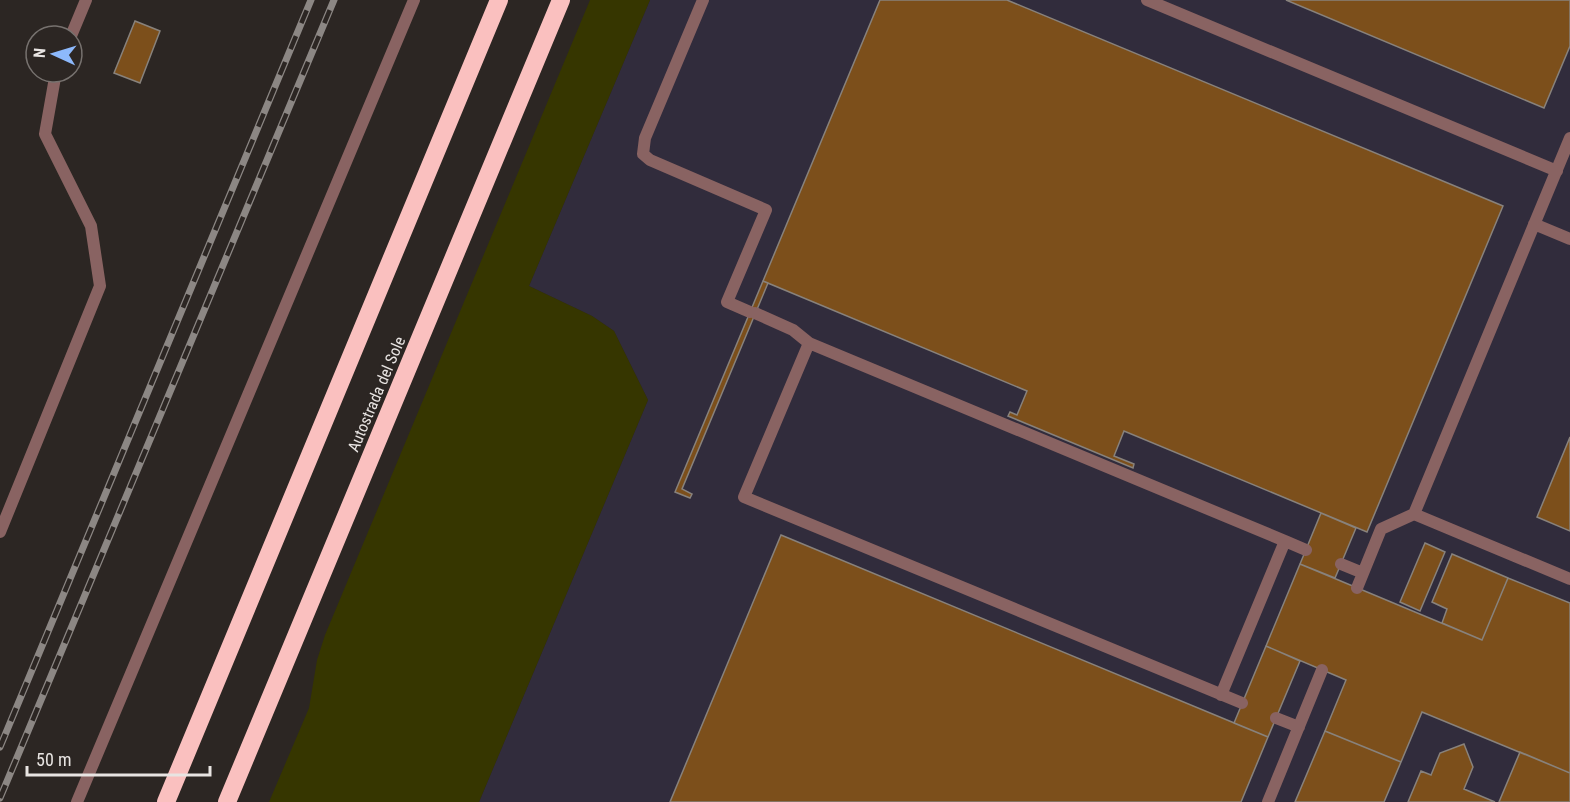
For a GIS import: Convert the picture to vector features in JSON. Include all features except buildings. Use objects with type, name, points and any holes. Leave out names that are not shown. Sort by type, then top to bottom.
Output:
[{"type":"highway","points":[[166,802],[499,0]]},
{"type":"highway","name":"Autostrada del Sole","points":[[227,802],[561,0]]},
{"type":"lane","points":[[76,24],[86,0]]},
{"type":"lane","points":[[703,0],[645,138],[643,154],[650,160],[766,210],[727,302],[793,330],[809,343],[1306,550]]},
{"type":"lane","points":[[1147,0],[1557,171]]},
{"type":"lane","points":[[77,802],[413,1]]},
{"type":"lane","points":[[0,532],[100,286],[92,226],[45,134],[54,84]]},
{"type":"lane","points":[[1357,588],[1381,529],[1413,514],[1570,138]]},
{"type":"lane","points":[[1534,224],[1570,239]]},
{"type":"lane","points":[[809,343],[744,497],[1242,703]]},
{"type":"lane","points":[[1413,514],[1570,579]]},
{"type":"lane","points":[[1221,695],[1285,541]]},
{"type":"lane","points":[[1341,564],[1363,573]]},
{"type":"lane","points":[[1268,802],[1322,670]]},
{"type":"lane","points":[[1276,718],[1299,727]]},
{"type":"shaded area","points":[[590,0],[650,0],[529,286],[592,316],[614,331],[648,400],[479,802],[269,802],[309,708],[317,660],[325,635]]},
{"type":"shaded area","points":[[650,0],[1570,0],[1570,802],[479,802],[648,400],[614,331],[592,316],[529,286]]},
{"type":"railway","points":[[0,747],[311,0]]},
{"type":"railway","points":[[0,798],[334,0]]}]
